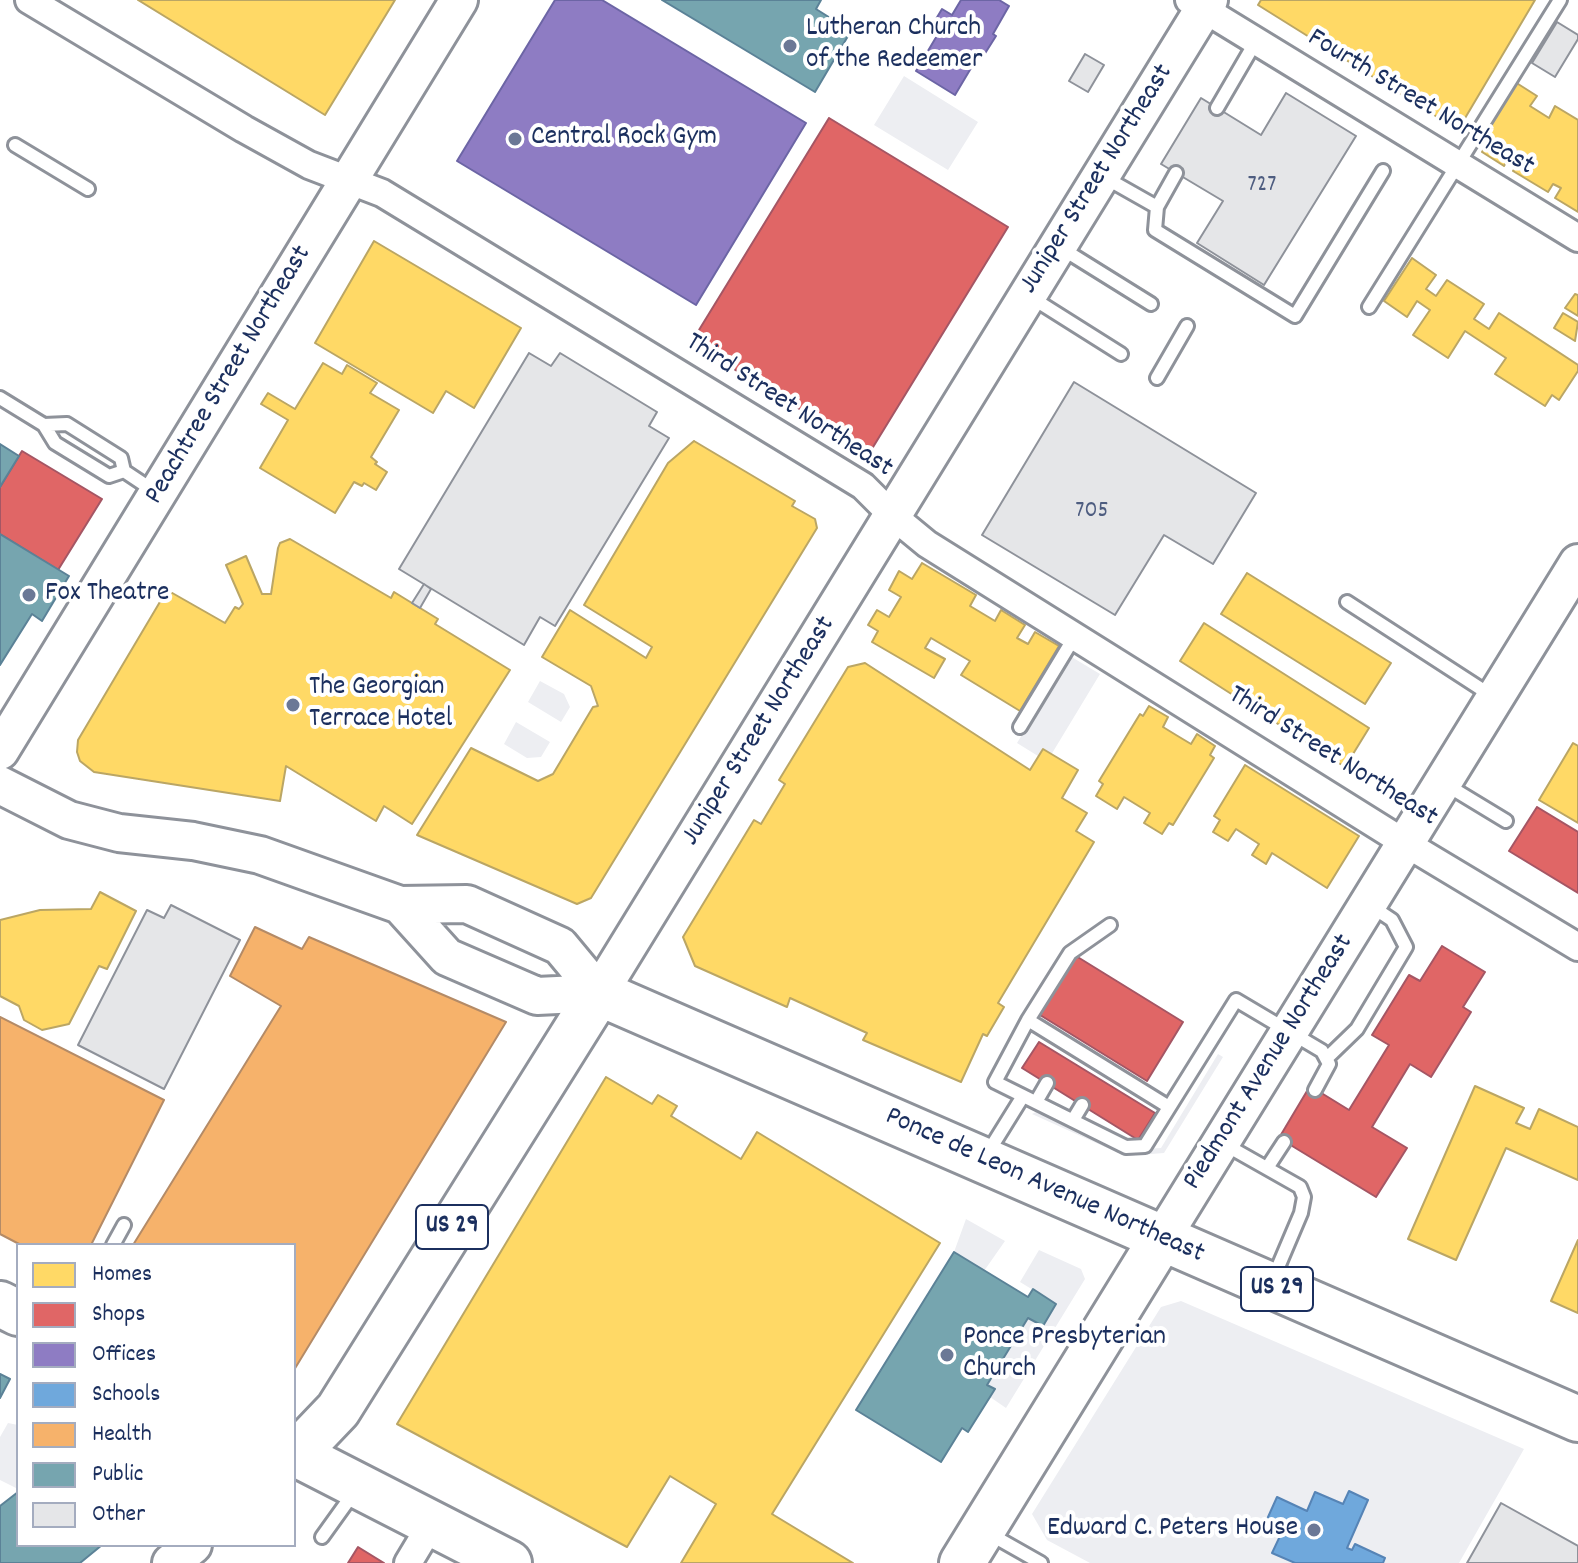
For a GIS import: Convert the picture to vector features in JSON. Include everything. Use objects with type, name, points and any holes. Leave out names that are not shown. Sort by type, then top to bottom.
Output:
[{"type":"highway","name":"Ponce de Leon Avenue Northeast","points":[[599,993],[1578,1419]]},
{"type":"highway","name":"Juniper Street Northeast","points":[[296,1453],[338,1410],[599,993]]},
{"type":"highway","name":"Piedmont Avenue Northeast","points":[[972,1546],[1162,1238]]},
{"type":"highway","name":"US 29","points":[[296,1454],[509,1563]]},
{"type":"main road","name":"Peachtree Street Northeast","points":[[0,751],[459,0]]},
{"type":"main road","name":"Juniper Street Northeast","points":[[599,993],[1058,247],[1200,3]]},
{"type":"main road","name":"Piedmont Avenue Northeast","points":[[1162,1238],[1578,563]]},
{"type":"main road","name":"Ponce de Leon Avenue Northeast","points":[[0,785],[69,820],[119,833],[193,841],[260,855],[400,905],[467,904],[560,946],[599,993]]},
{"type":"main road","name":"Ponce de Leon Avenue Northeast","points":[[400,905],[447,957],[537,996],[599,993]]},
{"type":"main road","points":[[171,1563],[191,1547]]},
{"type":"street","name":"Third Street Northeast","points":[[29,0],[309,165],[382,193],[863,486],[927,544],[1405,843],[1578,947]]},
{"type":"street","name":"Fourth Street Northeast","points":[[1200,3],[1256,41],[1578,238]]},
{"type":"street","points":[[408,1563],[432,1523]]},
{"type":"lane","points":[[1369,307],[1560,0]]},
{"type":"lane","points":[[1217,108],[1256,41]]},
{"type":"lane","points":[[15,145],[88,189]]},
{"type":"lane","points":[[1176,173],[1157,207],[1155,230],[1295,316],[1383,171]]},
{"type":"lane","points":[[1101,175],[1157,207]]},
{"type":"lane","points":[[1058,247],[1151,304]]},
{"type":"lane","points":[[1027,295],[1121,354]]},
{"type":"lane","points":[[1157,378],[1187,326]]},
{"type":"lane","points":[[0,398],[44,425],[55,443],[109,476],[124,471]]},
{"type":"lane","points":[[44,425],[67,424],[121,458],[124,471],[159,494]]},
{"type":"lane","points":[[1347,602],[1495,697]]},
{"type":"lane","points":[[1020,727],[1075,636]]},
{"type":"lane","points":[[1442,783],[1506,821]]},
{"type":"lane","points":[[1327,1058],[1357,1029],[1406,947],[1392,920],[1368,904]]},
{"type":"lane","points":[[1110,925],[1070,953],[1028,1020],[995,1082],[1126,1147],[1145,1146],[1236,1000],[1322,1051],[1327,1058],[1326,1072],[1315,1090]]},
{"type":"lane","points":[[1028,1020],[1066,1051],[1101,1073],[1132,1092],[1169,1107]]},
{"type":"lane","points":[[984,1160],[1029,1099],[1047,1083]]},
{"type":"lane","points":[[1073,1120],[1082,1105]]},
{"type":"lane","points":[[1104,1135],[1112,1123]]},
{"type":"lane","points":[[1221,1142],[1300,1187],[1304,1197],[1301,1213],[1270,1286]]},
{"type":"lane","points":[[1267,1168],[1284,1142]]},
{"type":"lane","points":[[114,1243],[124,1225]]},
{"type":"lane","points":[[322,1537],[360,1486]]},
{"type":"lane","points":[[972,1546],[1041,1563]]},
{"type":"shaded area","points":[[904,76],[978,122],[948,170],[874,125]]},
{"type":"shaded area","points":[[1070,656],[1100,674],[1051,755],[1043,749],[1038,756],[1017,743]]},
{"type":"shaded area","points":[[540,681],[564,694],[570,707],[561,722],[528,702]]},
{"type":"shaded area","points":[[516,722],[550,742],[541,757],[527,758],[504,744]]},
{"type":"shaded area","points":[[1218,1054],[1223,1057],[1164,1153],[1125,1156],[1032,1114],[1038,1111],[1126,1150],[1161,1148]]},
{"type":"shaded area","points":[[966,1219],[1005,1241],[984,1271],[954,1252]]},
{"type":"shaded area","points":[[1039,1250],[1081,1269],[1085,1279],[1006,1408],[990,1397],[995,1390],[987,1385],[1028,1318],[1043,1326],[1056,1304],[1020,1282]]},
{"type":"shaded area","points":[[1181,1301],[1524,1449],[1459,1563],[1090,1563],[1047,1540],[1032,1514],[1161,1307]]},
{"type":"shaded area","points":[[8,1423],[16,1425],[16,1488],[0,1480],[0,1437]]},
{"type":"building: Homes","points":[[138,0],[395,0],[325,115]]},
{"type":"building: Homes","points":[[1261,0],[1535,0],[1458,130],[1258,5]]},
{"type":"building: Homes","points":[[1515,82],[1537,96],[1530,106],[1549,118],[1555,106],[1578,120],[1578,212],[1555,198],[1561,188],[1553,184],[1548,192],[1513,171],[1519,161],[1510,155],[1504,166],[1482,152],[1488,142],[1481,138]]},
{"type":"building: Homes","points":[[374,241],[521,328],[474,408],[446,391],[433,413],[315,343]]},
{"type":"building: Homes","points":[[1412,258],[1436,275],[1426,289],[1436,296],[1447,280],[1484,304],[1474,319],[1489,329],[1499,313],[1578,365],[1578,371],[1559,400],[1552,395],[1545,406],[1495,374],[1506,358],[1465,331],[1448,358],[1413,335],[1430,310],[1417,301],[1407,317],[1384,301]]},
{"type":"building: Homes","points":[[1575,294],[1578,295],[1578,316],[1565,308]]},
{"type":"building: Homes","points":[[1563,313],[1578,322],[1575,341],[1554,328]]},
{"type":"building: Homes","points":[[323,363],[342,374],[347,365],[377,383],[370,393],[399,410],[371,457],[387,472],[376,490],[364,483],[362,486],[354,482],[335,513],[260,468],[288,420],[261,404],[268,393],[295,409]]},
{"type":"building: Homes","points":[[694,441],[795,501],[792,506],[815,519],[817,528],[591,898],[577,904],[417,835],[471,748],[538,781],[553,774],[593,707],[598,706],[591,686],[542,657],[570,610],[646,658],[652,647],[584,605],[668,463]]},
{"type":"building: Homes","name":"The Georgian Terrace Hotel","points":[[290,539],[391,598],[394,592],[438,619],[435,624],[510,670],[412,824],[384,806],[376,821],[286,766],[280,801],[94,772],[80,761],[78,740],[167,590],[225,623],[235,607],[239,609],[243,604],[226,565],[246,556],[262,594],[271,594],[278,548],[280,543]]},
{"type":"building: Homes","points":[[922,563],[976,595],[970,606],[995,621],[1001,610],[1025,625],[1017,638],[1028,644],[1035,632],[1059,646],[1020,711],[961,675],[970,661],[931,638],[925,648],[945,659],[934,678],[872,642],[878,631],[868,625],[877,610],[889,617],[901,597],[889,590],[899,571],[912,579]]},
{"type":"building: Homes","points":[[1247,573],[1391,663],[1365,704],[1221,614]]},
{"type":"building: Homes","points":[[1204,623],[1369,728],[1345,767],[1180,661]]},
{"type":"building: Homes","points":[[865,663],[1030,770],[1043,749],[1078,770],[1062,798],[1087,813],[1076,831],[1094,842],[998,1003],[1004,1007],[987,1036],[983,1034],[961,1082],[863,1040],[867,1033],[790,998],[787,1007],[695,966],[683,937],[754,820],[761,824],[785,784],[779,780],[848,667]]},
{"type":"building: Homes","points":[[1149,706],[1168,717],[1163,727],[1176,735],[1191,744],[1197,734],[1215,746],[1210,755],[1214,758],[1173,825],[1169,823],[1162,834],[1144,823],[1150,813],[1124,797],[1117,809],[1096,796],[1103,784],[1099,781],[1140,714],[1143,716]]},
{"type":"building: Homes","points":[[1573,743],[1578,746],[1578,823],[1539,800]]},
{"type":"building: Homes","points":[[1245,765],[1359,836],[1327,888],[1272,853],[1266,864],[1252,855],[1259,844],[1236,829],[1228,841],[1213,832],[1220,820],[1214,816]]},
{"type":"building: Homes","points":[[100,892],[136,911],[107,969],[99,966],[69,1024],[42,1030],[24,1020],[19,1006],[0,996],[0,920],[40,910],[91,909]]},
{"type":"building: Homes","points":[[606,1077],[652,1104],[658,1095],[677,1106],[671,1116],[741,1159],[757,1132],[940,1243],[772,1514],[853,1563],[681,1563],[716,1504],[670,1476],[627,1547],[397,1424]]},
{"type":"building: Homes","points":[[1475,1086],[1524,1108],[1516,1123],[1530,1129],[1539,1109],[1578,1127],[1578,1180],[1506,1148],[1456,1260],[1408,1239]]},
{"type":"building: Homes","points":[[1578,1240],[1578,1313],[1551,1301]]},
{"type":"building: Shops","points":[[829,118],[1008,227],[870,452],[691,343]]},
{"type":"building: Shops","points":[[22,451],[102,499],[58,570],[0,534],[0,487]]},
{"type":"building: Shops","points":[[1537,807],[1578,832],[1578,893],[1509,851]]},
{"type":"building: Shops","points":[[1442,946],[1485,972],[1463,1007],[1471,1012],[1431,1077],[1410,1064],[1372,1127],[1407,1148],[1376,1197],[1279,1138],[1310,1086],[1349,1110],[1389,1045],[1372,1035],[1409,975],[1420,981]]},
{"type":"building: Shops","points":[[1076,956],[1183,1022],[1147,1081],[1040,1015]]},
{"type":"building: Shops","points":[[1039,1042],[1155,1113],[1138,1140],[1022,1068]]},
{"type":"building: Shops","points":[[358,1547],[384,1563],[348,1563]]},
{"type":"building: Offices","points":[[555,0],[602,0],[806,123],[696,305],[457,161]]},
{"type":"building: Offices","points":[[961,0],[999,0],[1009,6],[993,34],[996,36],[984,55],[980,53],[955,95],[916,71],[938,34],[930,29],[942,9],[952,15]]},
{"type":"building: Schools","name":"Edward C. Peters House","points":[[1349,1491],[1368,1500],[1347,1548],[1352,1550],[1355,1544],[1385,1558],[1383,1563],[1295,1563],[1272,1553],[1281,1534],[1264,1526],[1277,1497],[1307,1511],[1315,1492],[1343,1504]]},
{"type":"building: Health","points":[[255,927],[302,949],[309,937],[506,1022],[296,1367],[296,1243],[134,1243],[281,1006],[230,976]]},
{"type":"building: Health","points":[[0,1017],[164,1100],[92,1243],[17,1243],[0,1234]]},
{"type":"building: Public","name":"Lutheran Church of the Redeemer","points":[[662,0],[821,0],[816,9],[851,31],[815,92]]},
{"type":"building: Public","points":[[0,444],[19,456],[0,487]]},
{"type":"building: Public","name":"Fox Theatre","points":[[0,534],[69,576],[42,621],[32,614],[0,665]]},
{"type":"building: Public","name":"Ponce Presbyterian Church","points":[[954,1252],[1028,1297],[1033,1289],[1056,1304],[1043,1326],[1028,1318],[987,1385],[995,1389],[968,1432],[962,1428],[941,1462],[856,1410]]},
{"type":"building: Public","points":[[0,1374],[10,1379],[0,1398]]},
{"type":"building: Public","points":[[16,1494],[16,1547],[100,1547],[80,1563],[0,1563],[0,1506]]},
{"type":"building: Other","points":[[1557,22],[1578,35],[1578,39],[1555,77],[1532,63]]},
{"type":"building: Other","points":[[1085,54],[1104,65],[1088,92],[1069,81]]},
{"type":"building: Other","points":[[1286,93],[1356,136],[1264,285],[1197,243],[1223,201],[1161,164],[1201,98],[1261,135]]},
{"type":"building: Other","points":[[529,353],[551,366],[560,353],[657,412],[649,426],[669,438],[555,626],[540,617],[524,645],[399,569]]},
{"type":"building: Other","points":[[1074,382],[1256,493],[1213,564],[1164,535],[1115,615],[982,535]]},
{"type":"building: Other","points":[[424,584],[431,589],[420,608],[412,603]]},
{"type":"building: Other","points":[[171,905],[240,940],[164,1089],[78,1045],[147,910],[164,918]]},
{"type":"building: Other","points":[[1501,1503],[1578,1546],[1578,1563],[1467,1563]]},
{"type":"place","name":"Lutheran Church of the Redeemer","points":[[790,46]]},
{"type":"place","name":"Central Rock Gym","points":[[515,139]]},
{"type":"place","name":"Fox Theatre","points":[[29,595]]},
{"type":"place","name":"The Georgian Terrace Hotel","points":[[293,705]]},
{"type":"place","name":"Ponce Presbyterian Church","points":[[947,1355]]},
{"type":"place","name":"Edward C. Peters House","points":[[1314,1530]]}]
